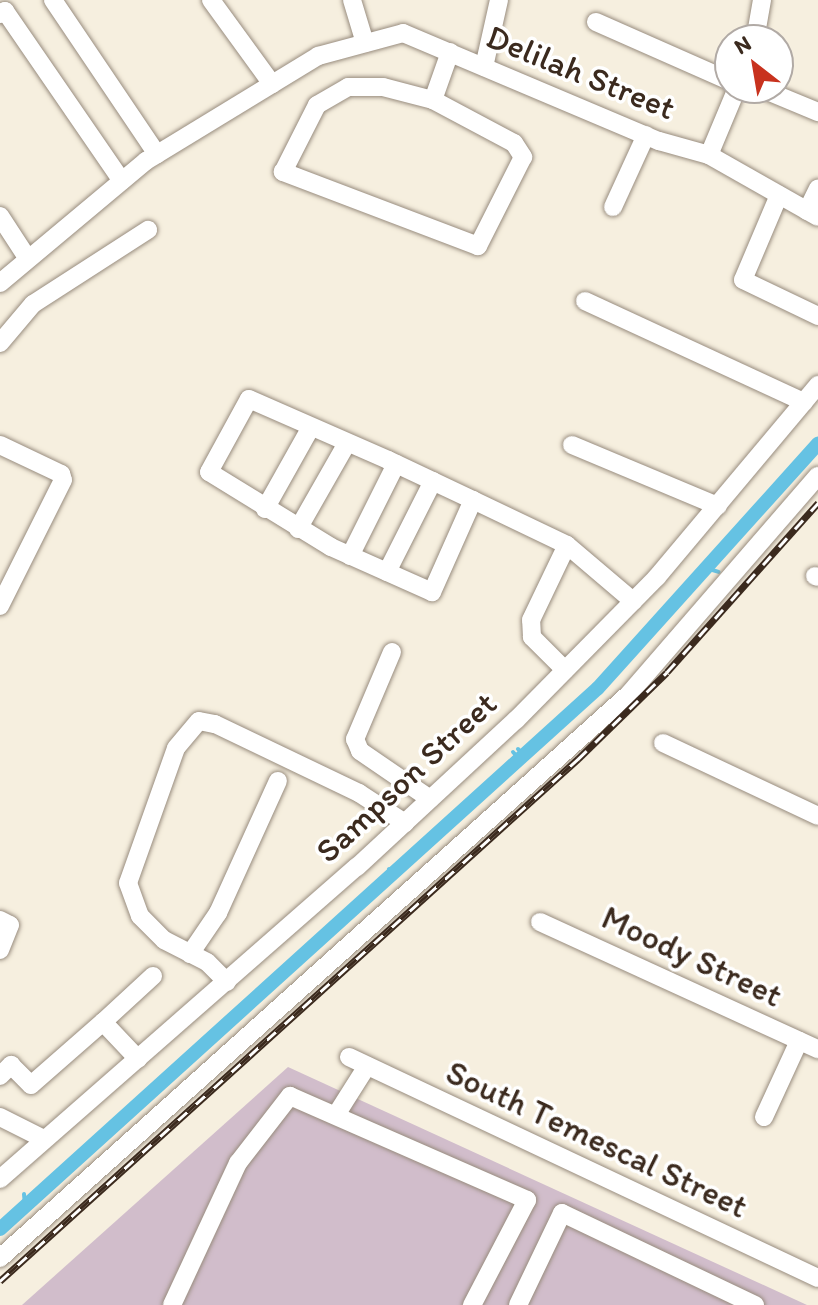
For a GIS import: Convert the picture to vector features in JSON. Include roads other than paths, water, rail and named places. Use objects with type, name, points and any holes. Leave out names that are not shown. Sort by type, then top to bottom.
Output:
[{"type":"street","points":[[53,0],[157,154]]},
{"type":"street","points":[[211,0],[272,84]]},
{"type":"street","points":[[352,0],[365,43]]},
{"type":"street","points":[[484,67],[499,0]]},
{"type":"street","points":[[758,24],[762,0]]},
{"type":"street","points":[[0,14],[5,11],[122,181]]},
{"type":"street","points":[[596,22],[714,74]]},
{"type":"street","name":"Delilah Street","points":[[0,283],[157,154],[318,56],[403,33],[646,135],[709,155],[813,214]]},
{"type":"street","points":[[433,100],[450,52]]},
{"type":"street","points":[[348,87],[383,87],[433,100],[514,143],[523,157],[478,246],[283,172],[317,105],[348,87]]},
{"type":"street","points":[[794,102],[818,112]]},
{"type":"street","points":[[709,155],[730,104]]},
{"type":"street","points":[[613,207],[646,135]]},
{"type":"street","points":[[813,214],[818,188]]},
{"type":"street","points":[[779,195],[743,280],[818,316]]},
{"type":"street","points":[[0,216],[28,259]]},
{"type":"street","points":[[0,343],[33,304],[148,230]]},
{"type":"street","points":[[585,301],[804,402]]},
{"type":"street","name":"Sampson Street","points":[[0,1179],[405,823],[565,670],[633,601],[718,506],[818,385]]},
{"type":"street","points":[[473,500],[432,592],[298,529],[209,472],[249,399],[396,464],[433,481],[473,500],[567,545],[633,601]]},
{"type":"street","points":[[265,509],[311,427]]},
{"type":"street","points":[[298,529],[347,443]]},
{"type":"street","points":[[0,445],[61,474],[63,480],[1,608]]},
{"type":"street","points":[[572,445],[718,506]]},
{"type":"street","points":[[350,556],[396,464]]},
{"type":"street","points":[[0,1258],[628,695],[818,476]]},
{"type":"street","points":[[387,572],[433,481]]},
{"type":"street","points":[[565,670],[532,637],[531,620],[567,545]]},
{"type":"street","points":[[392,652],[355,739],[360,751],[430,799]]},
{"type":"street","points":[[227,982],[190,954],[164,940],[140,916],[128,883],[176,748],[199,721],[215,724],[359,793],[405,823]]},
{"type":"street","points":[[663,743],[818,816]]},
{"type":"street","points":[[190,954],[218,913],[278,781]]},
{"type":"street","points":[[0,920],[10,925],[0,950]]},
{"type":"street","name":"Moody Street","points":[[540,922],[818,1049]]},
{"type":"street","points":[[0,1076],[11,1065],[31,1085],[153,976]]},
{"type":"street","points":[[103,1022],[138,1059]]},
{"type":"street","points":[[764,1117],[799,1041]]},
{"type":"street","name":"South Temescal Street","points":[[349,1057],[818,1278]]},
{"type":"street","points":[[336,1115],[367,1066]]},
{"type":"street","points":[[172,1305],[238,1163],[290,1096],[527,1200],[472,1305]]},
{"type":"street","points":[[0,1117],[44,1139]]},
{"type":"street","points":[[518,1305],[562,1213],[755,1305]]},
{"type":"waterway","points":[[0,1229],[598,688],[818,444]]},
{"type":"waterway","points":[[709,569],[719,572]]},
{"type":"waterway","points":[[518,749],[525,756]]},
{"type":"waterway","points":[[513,752],[520,760]]},
{"type":"waterway","points":[[389,869],[395,876]]},
{"type":"waterway","points":[[24,1194],[25,1206]]},
{"type":"railway","points":[[0,1281],[578,759],[667,672],[818,503]]}]
